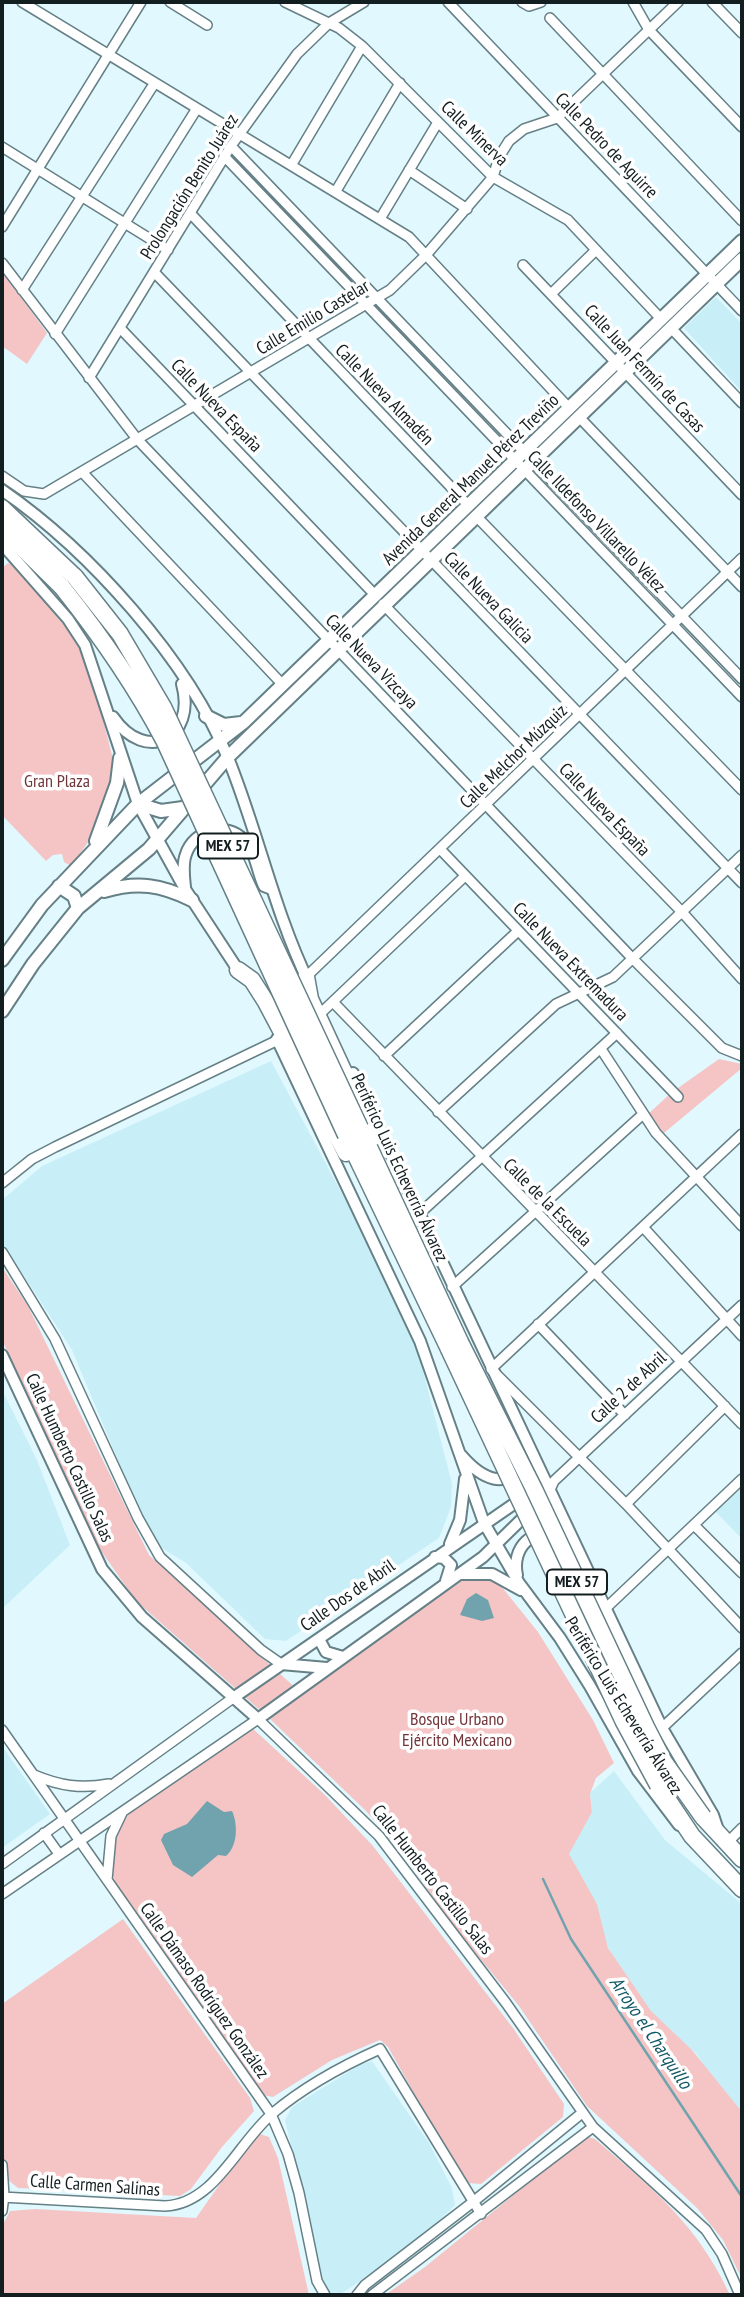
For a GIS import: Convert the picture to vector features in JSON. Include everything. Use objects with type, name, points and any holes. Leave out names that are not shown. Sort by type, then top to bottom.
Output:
[{"type":"highway","name":"Periférico Luis Echeverría Álvarez","points":[[2,508],[69,582],[123,666],[164,740],[353,1132],[390,1192],[454,1346],[624,1722],[658,1785],[692,1836],[742,1889]]},
{"type":"highway","name":"Periférico Luis Echeverría Álvarez","points":[[2,528],[69,582]]},
{"type":"highway","points":[[238,970],[252,980],[266,1002],[343,1150],[357,1159]]},
{"type":"highway","points":[[306,977],[310,999],[389,1170],[390,1192]]},
{"type":"highway","name":"Periférico Luis Echeverría Álvarez","points":[[353,1132],[357,1159],[454,1346],[534,1489],[664,1762],[703,1817],[742,1859]]},
{"type":"main road","name":"Avenida General Manuel Pérez Treviño","points":[[2,1012],[33,964],[78,908],[156,841],[228,757],[333,645],[712,279],[742,241]]},
{"type":"main road","name":"Avenida General Manuel Pérez Treviño","points":[[712,279],[742,259]]},
{"type":"main road","name":"Avenida General Manuel Pérez Treviño","points":[[2,960],[59,886],[138,804],[220,742],[333,645]]},
{"type":"main road","points":[[206,716],[224,726],[244,722]]},
{"type":"main road","points":[[91,853],[112,801],[120,758]]},
{"type":"main road","points":[[138,804],[161,811],[183,808]]},
{"type":"main road","points":[[94,894],[138,884],[158,886],[188,895]]},
{"type":"main road","points":[[59,886],[74,896],[78,908]]},
{"type":"street","points":[[22,2],[196,110],[292,164],[415,242],[742,587]]},
{"type":"street","points":[[2,227],[141,2]]},
{"type":"street","points":[[170,2],[207,25]]},
{"type":"street","name":"Calle Minerva","points":[[285,2],[329,23],[362,46],[493,177],[558,213],[742,403]]},
{"type":"street","name":"Prolongación Benito Juárez","points":[[89,378],[224,156],[297,54],[329,23],[364,2]]},
{"type":"street","name":"Calle Pedro de Aguirre","points":[[448,2],[742,311]]},
{"type":"street","points":[[522,2],[529,6],[541,2]]},
{"type":"street","points":[[633,2],[649,30],[742,127]]},
{"type":"street","name":"Calle Emilio Castelar","points":[[2,476],[24,491],[39,495],[83,473],[377,299],[426,254],[467,209],[493,177],[504,148],[515,135],[533,125],[557,118],[678,2]]},
{"type":"street","points":[[712,2],[742,33]]},
{"type":"street","points":[[550,18],[742,221]]},
{"type":"street","points":[[292,164],[362,46]]},
{"type":"street","points":[[336,191],[400,83]]},
{"type":"street","points":[[22,290],[154,84]]},
{"type":"street","points":[[55,334],[196,110]]},
{"type":"street","points":[[380,219],[438,122]]},
{"type":"street","name":"Calle Ildefonso Villarello Vélez","points":[[231,146],[377,299],[602,551],[742,697]]},
{"type":"street","points":[[2,147],[168,250]]},
{"type":"street","name":"Calle Ildefonso Villarello Vélez","points":[[224,156],[366,305],[610,542],[742,679]]},
{"type":"street","points":[[409,170],[467,209]]},
{"type":"street","name":"Calle Nueva Almadén","points":[[190,213],[742,790]]},
{"type":"street","points":[[551,294],[596,250]]},
{"type":"street","name":"Calle Nueva Vizcaya","points":[[2,263],[137,439],[722,1048],[742,1056]]},
{"type":"street","name":"Calle Juan Fermín de Casas","points":[[523,265],[742,495]]},
{"type":"street","name":"Calle Nueva Galicia","points":[[155,273],[742,883]]},
{"type":"street","name":"Calle Nueva España","points":[[121,329],[682,912],[742,979]]},
{"type":"street","points":[[83,473],[284,685]]},
{"type":"street","points":[[2,490],[49,525],[96,568],[179,674],[206,716],[228,757],[272,889],[306,977],[662,1728],[713,1815],[724,1841],[742,1828]]},
{"type":"street","points":[[602,551],[610,542]]},
{"type":"street","points":[[2,544],[68,620],[85,645],[107,708],[125,734],[132,739],[150,743],[176,730],[187,707],[179,674]]},
{"type":"street","name":"Calle Melchor Múzquiz","points":[[306,977],[742,558]]},
{"type":"street","name":"Periférico Luis Echeverría Álvarez","points":[[107,708],[120,758],[156,841],[238,970],[278,1041],[420,1341],[465,1476],[484,1523],[519,1583],[560,1638],[661,1805],[692,1836]]},
{"type":"street","points":[[188,895],[185,855],[197,836],[220,830],[234,833],[247,843],[264,886],[272,889]]},
{"type":"street","name":"Calle Nueva Extremadura","points":[[440,849],[678,1097]]},
{"type":"street","points":[[438,1112],[556,1004],[579,991],[605,982],[634,958],[742,855]]},
{"type":"street","points":[[323,1011],[465,876]]},
{"type":"street","points":[[384,1056],[519,931]]},
{"type":"street","name":"Calle de la Escuela","points":[[332,1002],[533,1212],[742,1424]]},
{"type":"street","points":[[419,1214],[617,1033]]},
{"type":"street","points":[[2,1183],[32,1159],[55,1147],[278,1041]]},
{"type":"street","points":[[601,1049],[634,1097],[642,1115],[742,1226]]},
{"type":"street","points":[[452,1287],[642,1115]]},
{"type":"street","points":[[491,1369],[742,1134]]},
{"type":"street","points":[[643,1227],[742,1336]]},
{"type":"street","points":[[2,1252],[55,1339],[138,1518],[160,1557],[261,1650],[281,1664],[328,1668]]},
{"type":"street","name":"Calle 2 de Abril","points":[[496,1544],[549,1486],[742,1305]]},
{"type":"street","points":[[538,1324],[625,1415]]},
{"type":"street","name":"Calle Humberto Castillo Salas","points":[[2,1355],[102,1569],[142,1617],[258,1719],[379,1836],[506,2003],[593,2127],[706,2230],[723,2254],[740,2295]]},
{"type":"street","points":[[491,1369],[626,1504],[742,1628]]},
{"type":"street","points":[[626,1504],[725,1406]]},
{"type":"street","points":[[457,1450],[479,1474],[492,1479],[507,1477],[519,1461],[521,1450],[518,1428]]},
{"type":"street","points":[[449,1547],[460,1520],[465,1476]]},
{"type":"street","points":[[605,1609],[742,1479]]},
{"type":"street","name":"Calle 2 de Abril","points":[[484,1523],[549,1486]]},
{"type":"street","name":"Calle Dos de Abril","points":[[233,1698],[484,1523]]},
{"type":"street","points":[[694,1525],[742,1573]]},
{"type":"street","points":[[519,1583],[514,1564],[516,1552],[523,1542],[533,1536],[555,1538],[586,1569]]},
{"type":"street","points":[[2,1894],[258,1719],[459,1574],[496,1544]]},
{"type":"street","points":[[435,1557],[444,1558],[451,1565],[445,1583]]},
{"type":"street","points":[[459,1574],[492,1574],[527,1594]]},
{"type":"street","points":[[319,1639],[330,1655],[343,1657]]},
{"type":"street","points":[[662,1728],[742,1653]]},
{"type":"street","points":[[2,1864],[233,1698]]},
{"type":"street","name":"Calle Dámaso Rodríguez González","points":[[2,1730],[271,2114],[288,2154],[317,2281],[325,2295]]},
{"type":"street","points":[[33,1775],[65,1786],[92,1787],[111,1784]]},
{"type":"street","points":[[107,1882],[111,1836],[124,1809]]},
{"type":"street","points":[[44,1833],[59,1854]]},
{"type":"street","name":"Calle Carmen Salinas","points":[[3,2197],[165,2206],[188,2203],[206,2189],[271,2114],[313,2083],[380,2049],[473,2202]]},
{"type":"street","points":[[358,2295],[365,2284],[473,2202],[582,2113]]},
{"type":"street","points":[[372,2295],[593,2127]]},
{"type":"street","points":[[2,2165],[2,2211]]},
{"type":"street","points":[[473,2202],[481,2214]]},
{"type":"shaded area","points":[[716,297],[742,324],[742,392],[684,328]]},
{"type":"shaded area","points":[[271,1061],[349,1207],[419,1355],[452,1484],[451,1507],[439,1538],[286,1641],[265,1639],[186,1563],[152,1542],[72,1350],[2,1242],[2,1200],[42,1166]]},
{"type":"shaded area","points":[[2,1390],[37,1460],[70,1545],[2,1609]]},
{"type":"shaded area","points":[[742,1488],[742,1539],[715,1511]]},
{"type":"shaded area","points":[[476,1593],[488,1600],[494,1618],[482,1621],[460,1615],[467,1599]]},
{"type":"shaded area","points":[[2,1746],[50,1814],[2,1848]]},
{"type":"shaded area","points":[[614,1771],[665,1840],[742,1904],[742,2122],[695,2052],[653,2020],[613,1957],[562,1852],[592,1812],[590,1793]]},
{"type":"shaded area","points":[[207,1801],[224,1812],[232,1811],[236,1828],[235,1841],[226,1856],[218,1855],[192,1877],[173,1865],[161,1840],[164,1834],[187,1824]]},
{"type":"shaded area","points":[[372,2061],[429,2143],[452,2188],[455,2205],[428,2232],[353,2286],[342,2293],[331,2293],[324,2286],[285,2120],[292,2107],[361,2064]]},
{"type":"green space","points":[[2,271],[47,333],[27,364],[2,346]]},
{"type":"green space","name":"Gran Plaza","points":[[8,563],[14,565],[70,632],[89,665],[114,763],[115,773],[91,838],[71,866],[64,862],[62,854],[53,855],[46,861],[2,815],[2,568]]},
{"type":"green space","points":[[719,1059],[742,1064],[742,1068],[664,1133],[647,1115],[671,1093]]},
{"type":"green space","name":"Bosque Urbano Ejército Mexicano","points":[[2,1267],[28,1306],[149,1555],[299,1691],[468,1577],[482,1575],[497,1581],[538,1632],[593,1720],[614,1763],[596,1778],[590,1794],[592,1812],[569,1854],[597,1904],[608,1948],[651,2011],[692,2050],[742,2112],[742,2279],[723,2240],[697,2208],[587,2106],[519,2006],[451,1923],[401,1851],[365,1810],[270,1719],[136,1601],[97,1545],[2,1340]]},
{"type":"green space","points":[[250,1726],[324,1794],[373,1846],[513,2028],[564,2104],[563,2117],[481,2184],[468,2183],[460,2175],[388,2047],[380,2040],[332,2060],[273,2097],[263,2095],[115,1882],[111,1869],[113,1840],[130,1811]]},
{"type":"green space","points":[[123,1919],[250,2098],[254,2111],[222,2147],[191,2189],[180,2196],[18,2188],[8,2180],[2,2155],[2,2004]]},
{"type":"green space","points":[[260,2134],[269,2137],[278,2158],[309,2295],[2,2295],[2,2226],[10,2211],[36,2209],[196,2218],[236,2161]]},
{"type":"green space","points":[[586,2136],[595,2139],[636,2175],[689,2228],[704,2248],[730,2295],[385,2295],[425,2267]]},
{"type":"waterway","name":"Arroyo el Charquillo","points":[[543,1879],[571,1939],[742,2197]]}]
